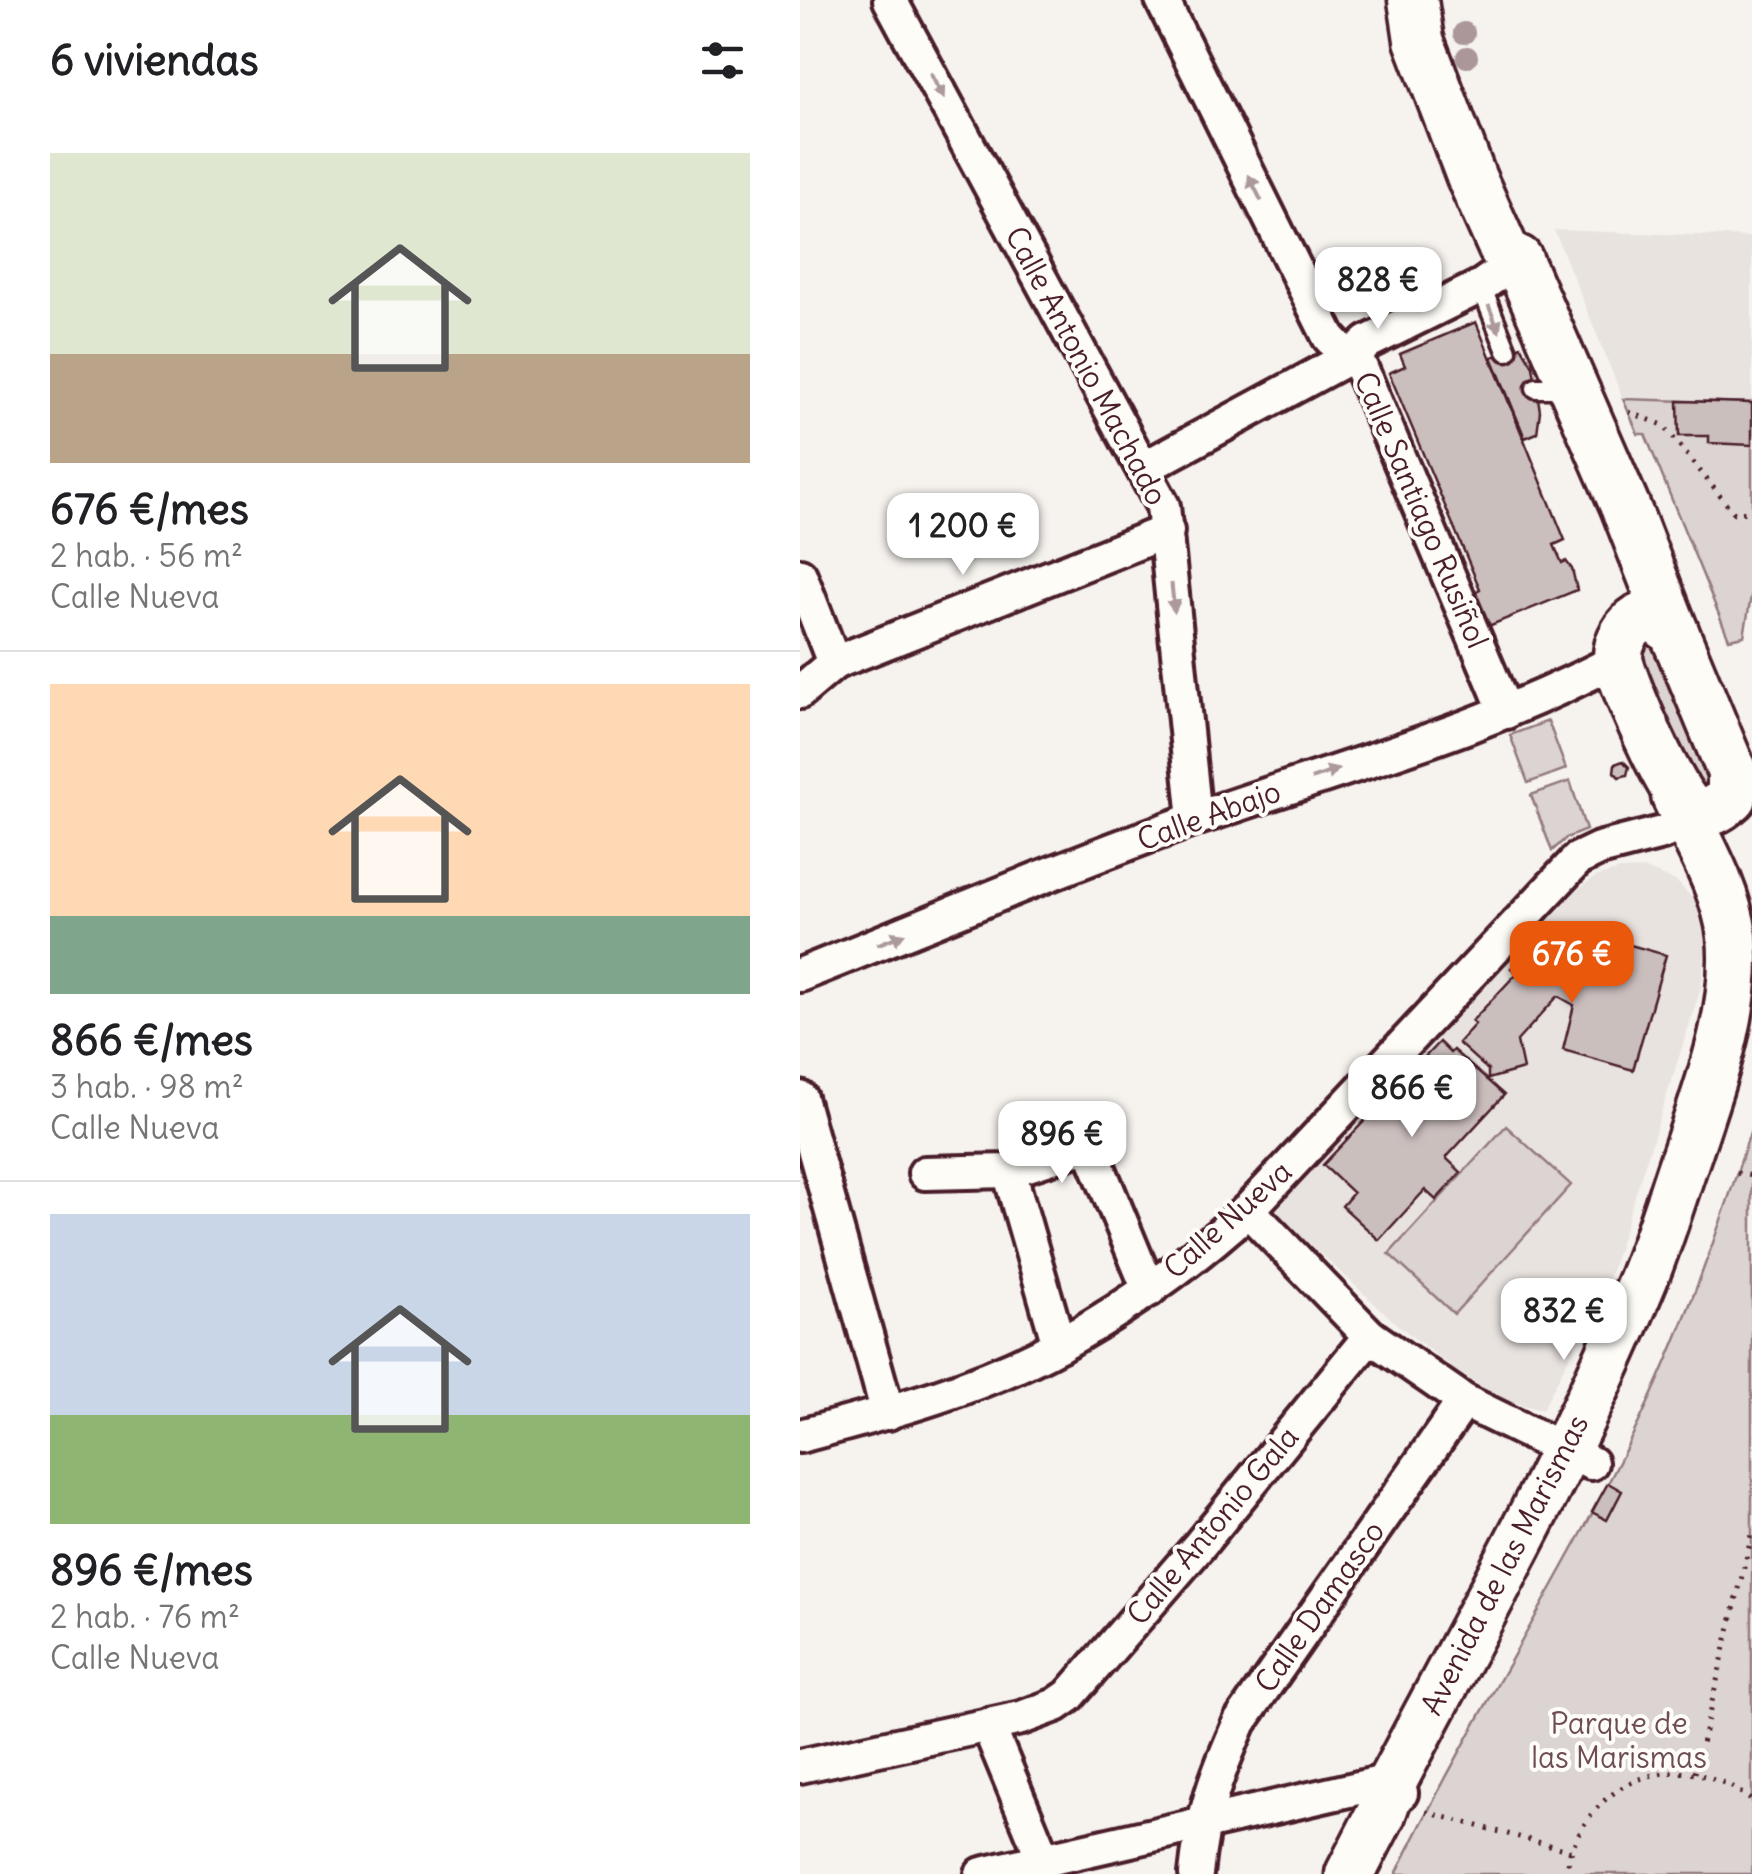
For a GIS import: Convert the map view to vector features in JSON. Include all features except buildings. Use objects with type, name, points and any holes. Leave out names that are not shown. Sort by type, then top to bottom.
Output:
[{"type":"street","name":"Calle Antonio Machado","points":[[890,0],[1162,506],[1195,820]]},
{"type":"street","name":"Calle Santiago Rusiñol","points":[[1162,0],[1329,337],[1340,350],[1355,354],[1506,712]]},
{"type":"street","points":[[1413,0],[1419,40],[1472,179],[1510,258],[1500,273]]},
{"type":"street","points":[[1144,468],[1500,273],[1523,254],[1458,86],[1440,0]]},
{"type":"street","points":[[1500,273],[1554,388],[1601,457],[1625,506],[1674,632],[1694,794]]},
{"type":"street","points":[[1601,457],[1616,525],[1619,652],[1694,794],[1752,833]]},
{"type":"street","points":[[800,692],[834,663],[1167,531]]},
{"type":"street","points":[[800,575],[834,663]]},
{"type":"street","points":[[1619,652],[1628,628],[1644,618],[1662,621],[1674,632]]},
{"type":"street","name":"Calle Abajo","points":[[800,975],[1195,820],[1506,712],[1558,691],[1619,652]]},
{"type":"street","name":"Calle Nueva","points":[[1619,844],[1656,806],[1663,788],[1694,794]]},
{"type":"street","name":"Calle Nueva","points":[[800,1436],[888,1413],[1059,1345],[1204,1250],[1248,1210],[1563,873],[1588,853],[1619,844],[1694,794]]},
{"type":"street","name":"Avenida de las Marismas","points":[[1579,1456],[1651,1259],[1728,1011],[1733,962],[1730,923],[1694,794]]},
{"type":"street","points":[[1619,844],[1674,854],[1715,877]]},
{"type":"street","name":"Avenida de las Marismas","points":[[1372,1874],[1579,1456],[1652,1331],[1710,1182],[1752,1032]]},
{"type":"street","points":[[800,1098],[888,1413]]},
{"type":"street","points":[[926,1174],[1010,1170],[1089,1144],[1148,1290]]},
{"type":"street","points":[[1010,1170],[1059,1345]]},
{"type":"street","points":[[1248,1210],[1370,1336],[1464,1401],[1579,1456]]},
{"type":"street","name":"Calle Antonio Gala","points":[[800,1766],[988,1726],[1040,1712],[1068,1696],[1198,1547],[1370,1336]]},
{"type":"street","name":"Calle Damasco","points":[[1196,1874],[1201,1826],[1240,1722],[1464,1401]]},
{"type":"street","points":[[988,1726],[1044,1861]]},
{"type":"street","points":[[994,1873],[1044,1861],[1085,1863],[1201,1826],[1408,1797]]},
{"type":"street","name":"Avenida de las Marismas","points":[[1350,1874],[1381,1814],[1408,1797]]},
{"type":"lane","points":[[1500,273],[1507,352]]},
{"type":"path","points":[[1628,412],[1663,425],[1734,513],[1752,512]]},
{"type":"path","points":[[1737,1172],[1752,1176]]},
{"type":"path","points":[[1695,1774],[1752,1534]]},
{"type":"path","points":[[1566,1874],[1570,1851],[1592,1812],[1623,1786],[1648,1776],[1695,1774],[1725,1783],[1752,1801]]},
{"type":"path","points":[[1408,1797],[1570,1851]]},
{"type":"shaded area","points":[[1554,230],[1752,237],[1752,403],[1623,399]]},
{"type":"shaded area","points":[[1645,869],[1676,881],[1697,903],[1707,933],[1701,988],[1612,1268],[1542,1410],[1501,1399],[1455,1370],[1400,1327],[1274,1211],[1578,889],[1595,877],[1619,870]]},
{"type":"green space","points":[[1623,399],[1752,403],[1752,591],[1744,636],[1729,639],[1645,434],[1638,434]]},
{"type":"green space","points":[[1651,636],[1714,789],[1695,790],[1636,651]]},
{"type":"green space","points":[[1548,721],[1566,769],[1528,783],[1510,735]]},
{"type":"green space","points":[[1570,781],[1586,830],[1566,838],[1552,851],[1531,795]]},
{"type":"green space","points":[[1506,1126],[1571,1185],[1454,1314],[1389,1254]]},
{"type":"green space","name":"Parque de las Marismas","points":[[1752,1126],[1752,1874],[1396,1874],[1641,1418],[1702,1274]]}]
